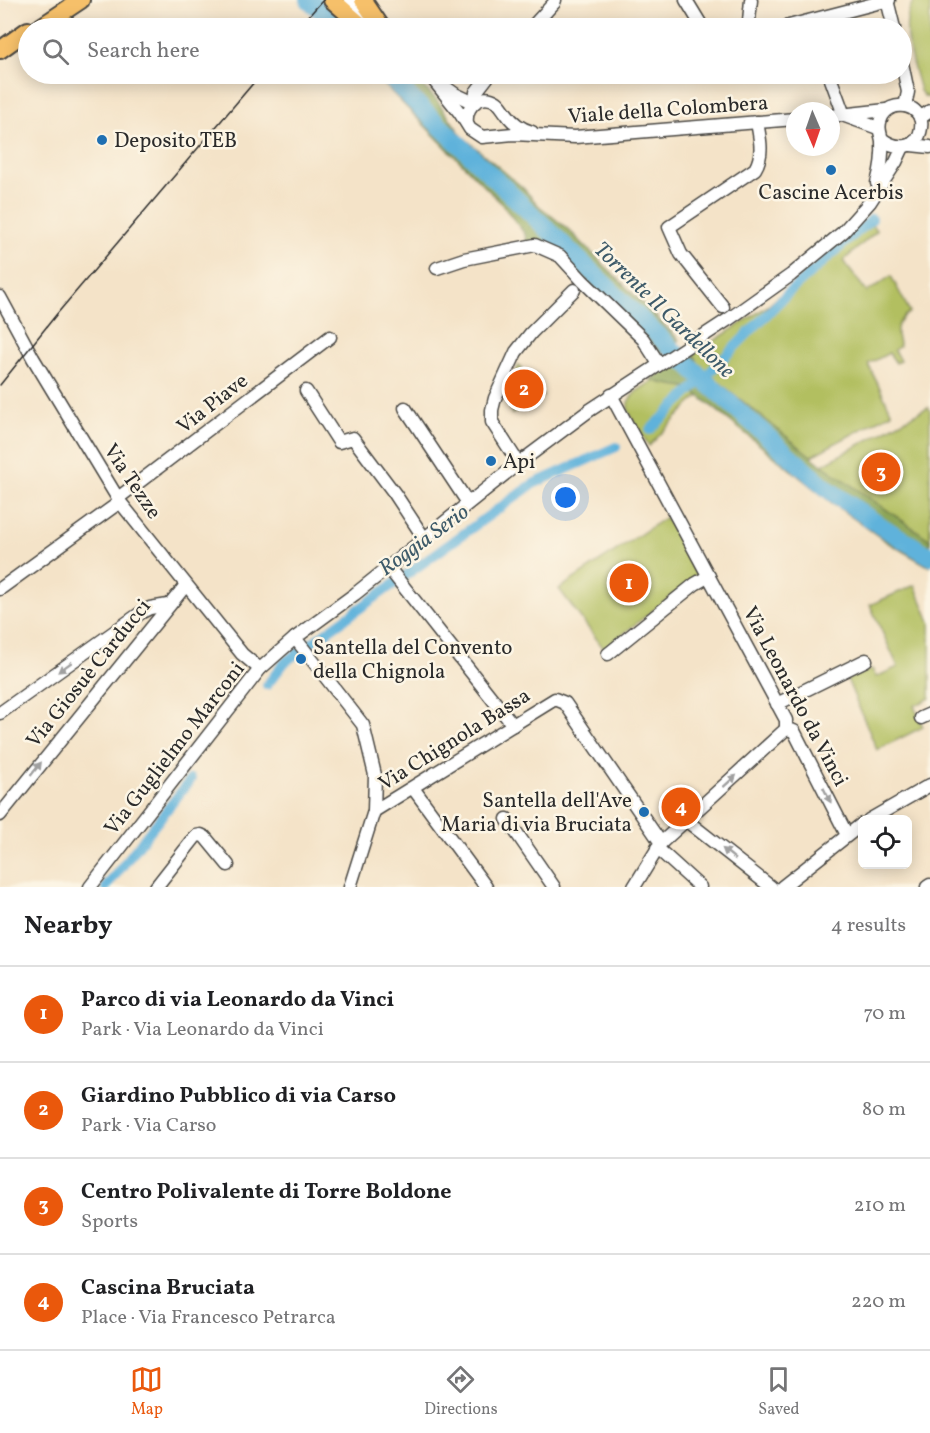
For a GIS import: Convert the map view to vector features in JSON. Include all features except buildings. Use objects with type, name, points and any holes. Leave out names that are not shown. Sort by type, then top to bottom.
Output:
[{"type":"highway","points":[[46,18],[70,0]]},
{"type":"highway","points":[[54,18],[81,0]]},
{"type":"highway","points":[[333,0],[353,18]]},
{"type":"highway","points":[[363,0],[375,18]]},
{"type":"highway","points":[[0,53],[18,39]]},
{"type":"street","points":[[350,0],[370,18]]},
{"type":"street","points":[[540,18],[555,0]]},
{"type":"street","points":[[686,0],[697,18]]},
{"type":"street","points":[[749,18],[751,0]]},
{"type":"street","points":[[833,18],[888,0],[892,18]]},
{"type":"street","name":"Viale della Colombera","points":[[436,84],[474,133],[482,137],[513,134],[575,137],[786,120]]},
{"type":"street","name":"Viale della Colombera","points":[[441,84],[455,94],[474,102],[483,98],[501,106],[512,120],[526,130],[543,135]]},
{"type":"street","points":[[467,123],[468,111],[474,102],[476,92],[483,84]]},
{"type":"street","points":[[490,84],[490,89],[501,106],[503,126],[498,133],[492,136]]},
{"type":"street","points":[[833,84],[844,115],[880,133],[894,146],[930,147]]},
{"type":"street","points":[[905,105],[908,92],[906,84]]},
{"type":"street","points":[[840,115],[886,110],[905,105],[924,119],[930,140]]},
{"type":"street","points":[[870,202],[882,167],[881,117],[886,110]]},
{"type":"street","points":[[870,202],[907,146],[919,136],[924,119]]},
{"type":"street","points":[[723,307],[681,254],[669,227],[754,170],[760,161],[761,150],[757,122]]},
{"type":"street","name":"Via Guglielmo Marconi","points":[[90,887],[104,879],[260,669],[302,647],[388,567],[611,394],[792,275],[843,232],[870,202]]},
{"type":"street","points":[[437,268],[536,245],[560,256],[578,286],[643,339],[663,361]]},
{"type":"street","points":[[519,464],[492,422],[495,398],[516,352],[531,333],[578,286]]},
{"type":"street","name":"Via Tezze","points":[[0,297],[33,358],[119,500],[242,654],[260,669]]},
{"type":"street","name":"Via Piave","points":[[0,589],[330,337]]},
{"type":"street","points":[[306,391],[339,442],[353,438],[395,494],[424,538]]},
{"type":"street","name":"Via Leonardo da Vinci","points":[[611,394],[786,720],[786,729],[794,731],[847,835]]},
{"type":"street","points":[[405,408],[468,503]]},
{"type":"street","points":[[388,567],[513,725]]},
{"type":"street","points":[[608,654],[695,584],[709,576]]},
{"type":"street","name":"Via Giosuè Carducci","points":[[0,815],[186,585]]},
{"type":"street","points":[[0,713],[142,612],[168,605]]},
{"type":"street","points":[[302,647],[363,725],[375,774],[374,811],[350,887]]},
{"type":"street","points":[[777,704],[866,660]]},
{"type":"street","name":"Via Chignola Bassa","points":[[374,811],[555,699],[565,703],[659,846]]},
{"type":"street","points":[[634,887],[659,846],[786,729]]},
{"type":"street","points":[[876,815],[930,785]]},
{"type":"street","points":[[413,788],[486,887]]},
{"type":"street","points":[[507,819],[554,887]]},
{"type":"street","points":[[687,820],[771,887]]},
{"type":"street","points":[[782,887],[858,827]]},
{"type":"street","points":[[156,887],[196,836],[205,837],[228,865]]},
{"type":"street","points":[[659,846],[700,887]]},
{"type":"green space","points":[[914,0],[930,0],[930,98],[924,96],[920,91],[912,61],[912,18],[908,18]]},
{"type":"green space","points":[[323,5],[337,18],[320,18],[316,14]]},
{"type":"green space","points":[[384,84],[420,84],[436,99],[462,136],[569,230],[679,340],[661,353],[556,252],[527,243],[525,234],[501,203]]},
{"type":"green space","points":[[867,219],[877,231],[843,261],[867,292],[891,276],[910,312],[897,326],[900,346],[894,350],[900,361],[896,363],[889,353],[868,364],[892,413],[802,461],[707,389],[649,446],[629,412],[629,399],[637,391],[768,306]]},
{"type":"green space","points":[[695,356],[698,363],[726,388],[822,465],[930,540],[930,567],[887,542],[832,503],[689,388],[660,383],[651,379]]},
{"type":"green space","points":[[519,365],[543,396],[536,401],[534,399],[512,414],[509,389]]},
{"type":"green space","points":[[928,407],[930,411],[930,540],[822,465]]},
{"type":"green space","points":[[666,517],[697,576],[604,649],[559,589]]},
{"type":"green space","points":[[915,585],[930,622],[930,698],[914,706],[923,727],[877,750],[847,679],[872,669],[876,677],[898,667],[870,605]]},
{"type":"waterway","name":"Torrente Il Gardellone","points":[[309,0],[328,18]]},
{"type":"waterway","name":"Torrente Il Gardellone","points":[[396,84],[703,379],[785,452],[829,490],[879,525],[930,556]]},
{"type":"waterway","name":"Roggia Serio","points":[[650,430],[790,291],[872,219]]},
{"type":"waterway","name":"Roggia Serio","points":[[267,685],[285,662],[533,484],[616,447]]},
{"type":"waterway","points":[[106,887],[191,779]]},
{"type":"tram line","points":[[307,18],[323,0]]},
{"type":"tram line","points":[[0,385],[56,315],[252,84]]},
{"type":"place","name":"Deposito TEB","points":[[102,140]]},
{"type":"place","name":"Cascine Acerbis","points":[[831,170]]},
{"type":"place","name":"Giardino Pubblico di via Carso","points":[[524,389]]},
{"type":"place","name":"Api","points":[[491,461]]},
{"type":"place","name":"Centro Polivalente di Torre Boldone","points":[[881,472]]},
{"type":"place","name":"Parco di via Leonardo da Vinci","points":[[629,583]]},
{"type":"place","name":"Santella del Convento della Chignola","points":[[301,659]]},
{"type":"place","name":"Cascina Bruciata","points":[[681,807]]},
{"type":"place","name":"Santella dell'Ave Maria di via Bruciata","points":[[644,812]]}]
